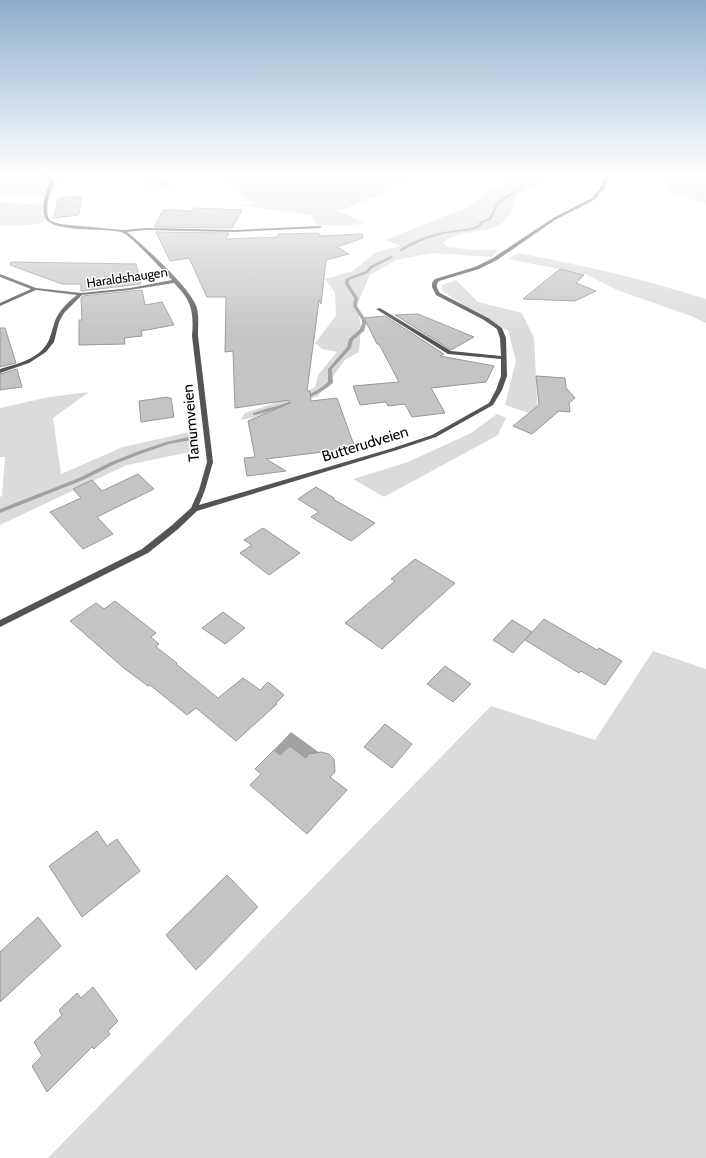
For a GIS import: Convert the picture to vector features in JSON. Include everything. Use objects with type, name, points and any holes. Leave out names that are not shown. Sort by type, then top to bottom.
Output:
[{"type":"street","points":[[86,228],[123,231],[146,229],[235,231],[298,228]]},
{"type":"street","name":"Butterudveien","points":[[194,508],[434,436],[491,404],[499,390],[504,376],[504,358],[500,328],[438,294],[434,288],[434,283],[437,280],[470,270],[495,259],[541,228]]},
{"type":"street","name":"Tanumveien","points":[[0,624],[145,551],[174,528],[194,508],[202,490],[210,462],[195,336],[196,318],[194,307],[186,292],[176,281],[139,244],[123,231]]},
{"type":"street","name":"Haraldshaugen","points":[[0,275],[35,289],[81,294],[130,289],[176,281]]},
{"type":"street","points":[[0,305],[35,289]]},
{"type":"street","name":"Haraldshaugen","points":[[0,371],[29,361],[40,354],[49,345],[54,334],[58,317],[81,294]]},
{"type":"street","points":[[378,309],[450,353],[504,358]]},
{"type":"shaded area","points":[[415,228],[491,228],[459,234],[443,243],[447,247],[486,250],[499,249],[492,257],[433,253],[396,260],[370,275],[357,305],[361,327],[359,352],[345,360],[318,396],[252,418],[240,420],[245,413],[301,394],[315,387],[318,375],[337,352],[322,349],[315,343],[336,316],[335,293],[325,279],[353,271],[376,252],[401,246],[385,240]]},
{"type":"shaded area","points":[[518,253],[613,273],[706,299],[706,323],[691,316],[617,290],[585,274],[508,259]]},
{"type":"shaded area","points":[[456,280],[478,302],[522,313],[534,338],[538,416],[505,405],[516,361],[508,331],[466,307],[442,290],[442,285]]},
{"type":"shaded area","points":[[89,392],[53,418],[61,474],[123,447],[194,431],[195,451],[127,465],[0,525],[0,497],[2,496],[5,457],[0,457],[0,408],[49,397]]},
{"type":"shaded area","points":[[497,414],[506,418],[498,435],[384,497],[353,479],[408,462],[471,433]]},
{"type":"shaded area","points":[[653,651],[706,669],[706,1158],[48,1158],[491,706],[595,740]]},
{"type":"shaded area","points":[[291,732],[335,764],[316,784],[272,752]]},
{"type":"building","points":[[156,232],[229,233],[226,239],[278,237],[278,234],[319,233],[319,236],[362,234],[363,238],[337,247],[349,254],[326,260],[321,304],[319,300],[307,391],[310,391],[311,401],[337,398],[355,448],[266,459],[286,471],[247,476],[244,458],[255,457],[248,421],[290,403],[289,400],[235,408],[233,351],[225,352],[226,297],[207,297],[189,258],[170,261]]},
{"type":"building","points":[[11,262],[136,264],[141,284],[81,291],[81,284],[62,284],[10,265]]},
{"type":"building","points":[[560,269],[584,275],[576,283],[596,291],[575,301],[523,299]]},
{"type":"building","points":[[142,290],[145,305],[162,302],[174,325],[141,331],[142,336],[124,338],[125,344],[79,345],[79,320],[82,320],[81,298],[83,296]]},
{"type":"building","points":[[418,314],[474,337],[451,350],[395,315]]},
{"type":"building","points":[[385,316],[444,354],[440,356],[494,366],[486,382],[431,388],[445,413],[412,417],[405,404],[388,406],[386,402],[360,405],[353,386],[399,382],[364,318]]},
{"type":"building","points":[[0,328],[5,328],[16,363],[0,367]]},
{"type":"building","points":[[17,369],[22,387],[0,390],[0,374]]},
{"type":"building","points":[[536,376],[565,378],[566,388],[575,398],[569,403],[570,412],[559,411],[532,434],[513,426],[539,405]]},
{"type":"building","points":[[168,397],[171,398],[174,417],[141,422],[139,401]]},
{"type":"building","points":[[138,474],[154,489],[97,517],[113,534],[83,549],[50,512],[81,498],[73,489],[92,480],[102,491]]},
{"type":"building","points":[[316,487],[334,498],[333,499],[375,523],[351,541],[311,517],[319,512],[298,499]]},
{"type":"building","points":[[263,528],[300,553],[269,575],[240,553],[252,545],[244,540]]},
{"type":"building","points":[[415,559],[455,583],[382,649],[345,623],[395,581],[391,579]]},
{"type":"building","points":[[115,601],[156,633],[151,637],[159,644],[156,647],[218,698],[243,678],[260,690],[268,682],[284,695],[276,703],[277,704],[236,741],[196,708],[187,715],[150,685],[148,686],[125,669],[70,621],[96,603],[104,609]]},
{"type":"building","points":[[223,612],[245,628],[225,644],[202,628]]},
{"type":"building","points":[[544,619],[597,650],[599,648],[622,661],[605,685],[581,671],[579,673],[525,640]]},
{"type":"building","points":[[512,620],[532,632],[513,653],[493,640]]},
{"type":"building","points":[[445,666],[471,684],[453,702],[427,684]]},
{"type":"building","points":[[385,724],[412,744],[392,768],[364,747]]},
{"type":"building","points":[[290,746],[306,758],[309,754],[321,752],[329,754],[334,759],[335,772],[330,777],[347,790],[307,834],[250,785],[261,774],[255,769],[274,750],[280,755]]},
{"type":"building","points":[[97,831],[107,846],[117,839],[140,871],[82,917],[49,866]]},
{"type":"building","points":[[227,875],[258,907],[196,970],[166,935]]},
{"type":"building","points":[[38,917],[61,946],[0,1002],[0,952]]},
{"type":"building","points":[[93,987],[118,1021],[108,1031],[110,1034],[94,1049],[92,1047],[47,1092],[32,1066],[42,1056],[34,1042],[62,1015],[59,1010],[77,993],[81,998]]},
{"type":"waterway","points":[[401,250],[430,237],[448,232],[470,230],[474,228]]},
{"type":"waterway","points":[[255,414],[284,405],[317,392],[331,382],[330,369],[349,347],[351,340],[362,330],[364,324],[364,320],[355,306],[356,298],[347,284],[347,279],[367,272],[371,267],[392,257]]},
{"type":"waterway","points":[[0,511],[81,479],[113,463],[141,452],[168,443],[189,439]]}]
